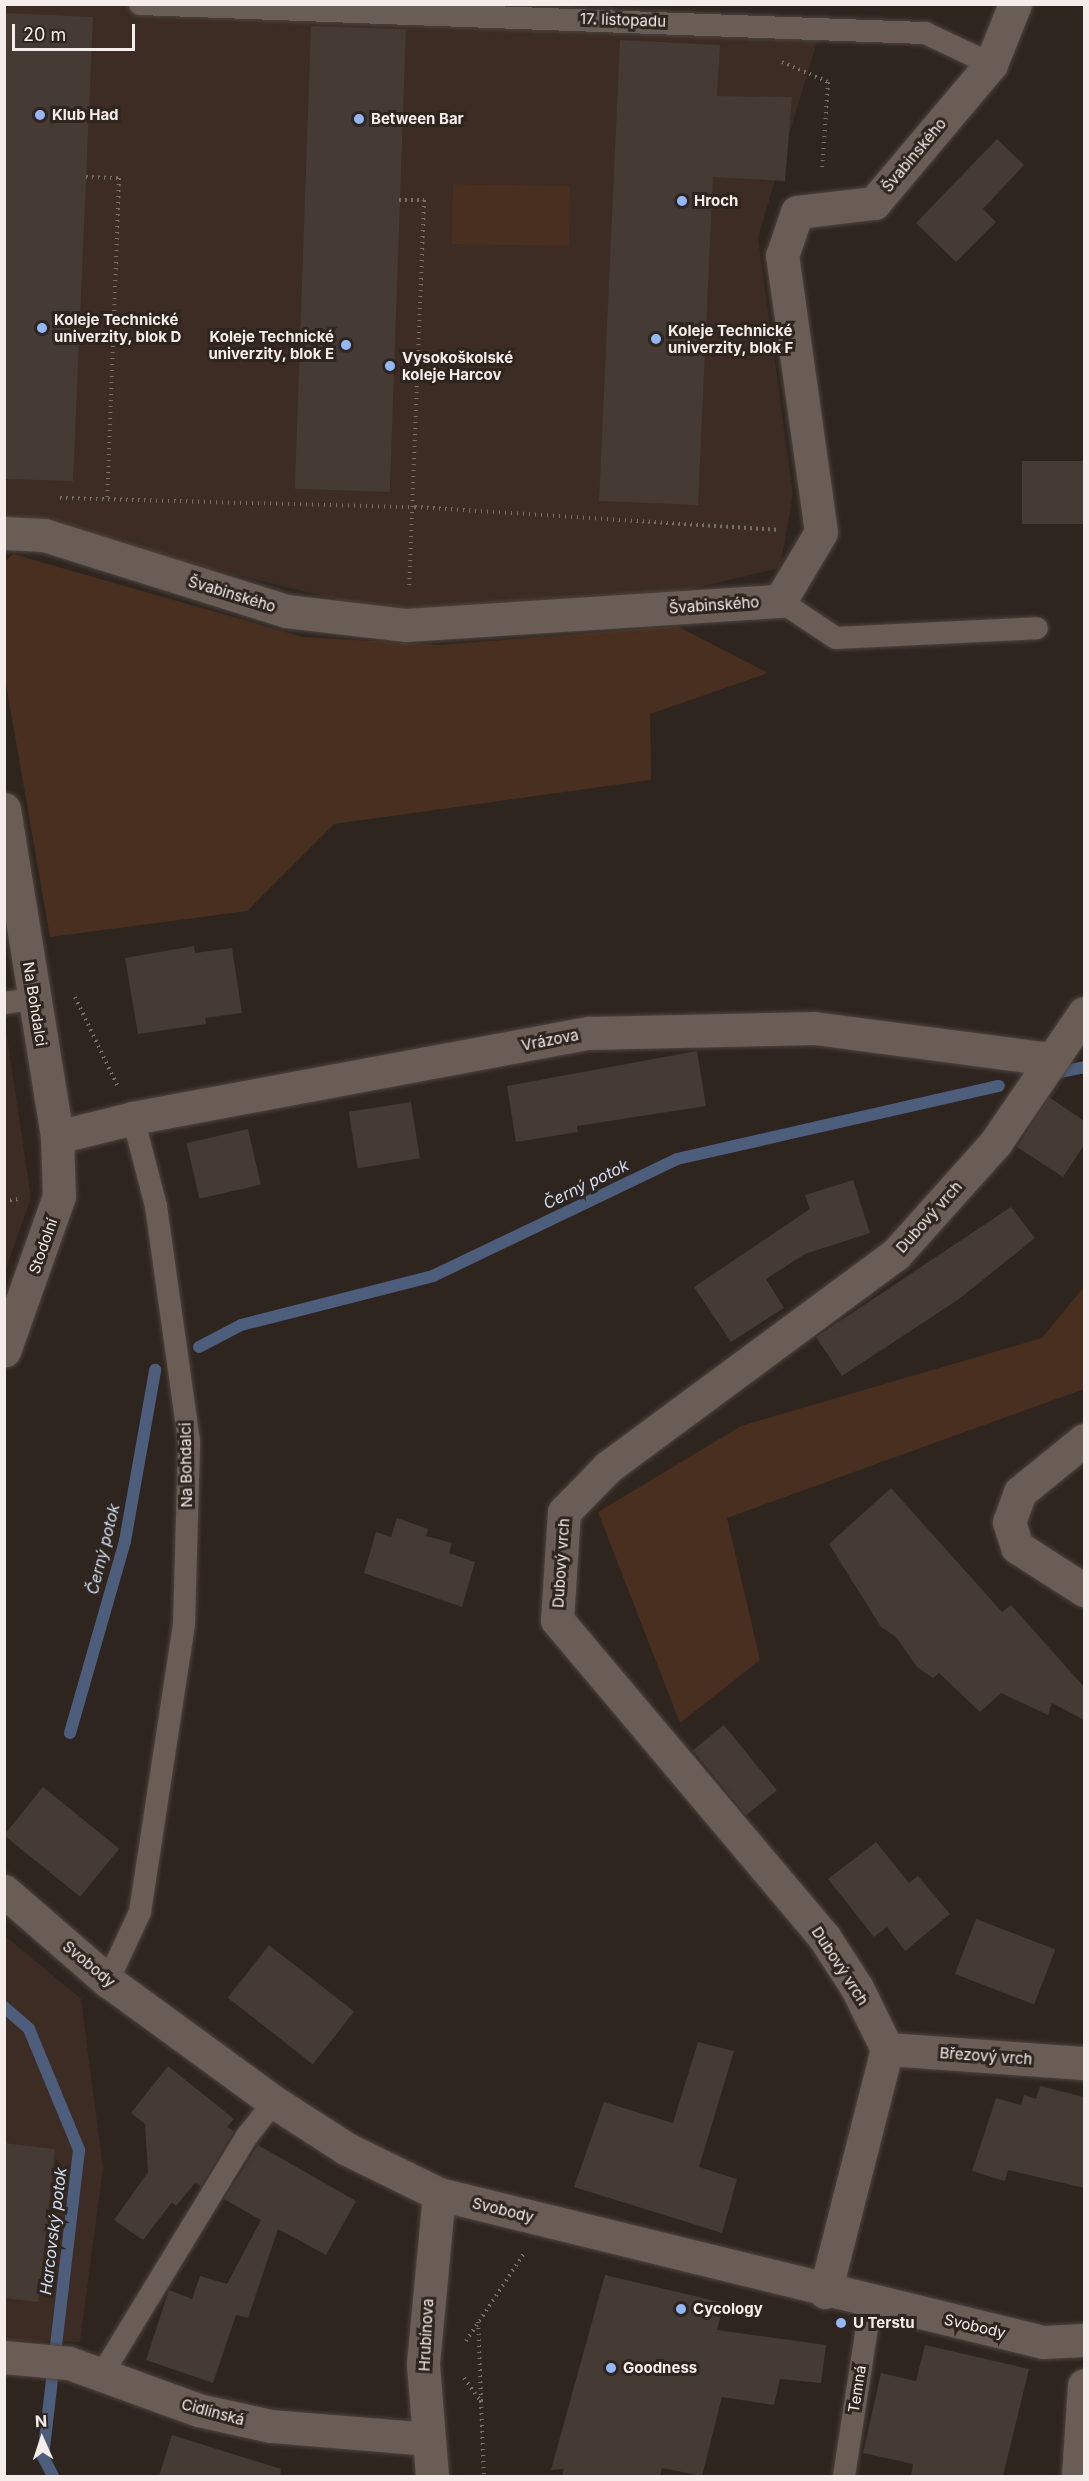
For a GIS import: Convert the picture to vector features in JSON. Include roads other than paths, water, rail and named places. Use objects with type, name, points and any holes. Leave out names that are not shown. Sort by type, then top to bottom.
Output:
[{"type":"street","name":"Švabinského","points":[[4,533],[44,535],[286,611],[406,625],[780,601],[821,532],[782,256],[798,212],[874,204],[991,64],[1015,4]]},
{"type":"street","name":"Na Bohdalci","points":[[4,808],[19,1001],[57,1137]]},
{"type":"street","name":"Dubový vrch","points":[[887,2049],[857,1988],[824,1937],[557,1620],[564,1512],[608,1467],[896,1254],[996,1142],[1049,1059],[1084,1013]]},
{"type":"street","name":"Vrázova","points":[[57,1137],[133,1118],[590,1033],[814,1028],[1049,1059]]},
{"type":"street","name":"Stodolní","points":[[4,1351],[59,1196],[57,1137]]},
{"type":"street","points":[[1084,1440],[1020,1492],[1009,1522],[1017,1547],[1084,1590]]},
{"type":"street","name":"Svobody","points":[[4,1891],[108,1981],[274,2102],[347,2149],[439,2194],[825,2292],[1043,2342],[1084,2340]]},
{"type":"street","name":"Březový vrch","points":[[887,2049],[1084,2062]]},
{"type":"street","points":[[825,2292],[887,2049]]},
{"type":"street","name":"Hrubínova","points":[[432,2476],[423,2363],[439,2194]]},
{"type":"street","name":"Cidlinská","points":[[18,2358],[69,2363],[198,2410],[271,2426],[428,2439]]},
{"type":"street","points":[[1078,2476],[1084,2385]]},
{"type":"lane","name":"17. listopadu","points":[[140,4],[925,33],[991,64]]},
{"type":"lane","points":[[780,601],[836,638],[1037,628]]},
{"type":"lane","name":"Na Bohdalci","points":[[108,1981],[141,1912],[184,1625],[189,1441],[156,1206],[133,1118]]},
{"type":"lane","points":[[101,2376],[247,2136],[274,2102]]},
{"type":"lane","name":"Temná","points":[[844,2476],[870,2302]]},
{"type":"waterway","name":"Černý potok","points":[[1061,1072],[1084,1067]]},
{"type":"waterway","name":"Černý potok","points":[[199,1347],[241,1325],[433,1276],[677,1159],[999,1086]]},
{"type":"waterway","name":"Černý potok","points":[[70,1733],[125,1541],[155,1370]]},
{"type":"waterway","name":"Harcovský potok","points":[[4,2007],[29,2029],[79,2150],[43,2457],[53,2476]]},
{"type":"place","name":"Klub Had","points":[[40,115]]},
{"type":"place","name":"Between Bar","points":[[359,119]]},
{"type":"place","name":"Hroch","points":[[682,201]]},
{"type":"place","name":"Koleje Technické univerzity, blok D","points":[[42,328]]},
{"type":"place","name":"Koleje Technické univerzity, blok F","points":[[656,339]]},
{"type":"place","name":"Koleje Technické univerzity, blok E","points":[[346,345]]},
{"type":"place","name":"Vysokoškolské koleje Harcov","points":[[390,366]]},
{"type":"place","name":"Cycology","points":[[681,2309]]},
{"type":"place","name":"U Terstu","points":[[841,2323]]},
{"type":"place","name":"Goodness","points":[[611,2368]]}]
